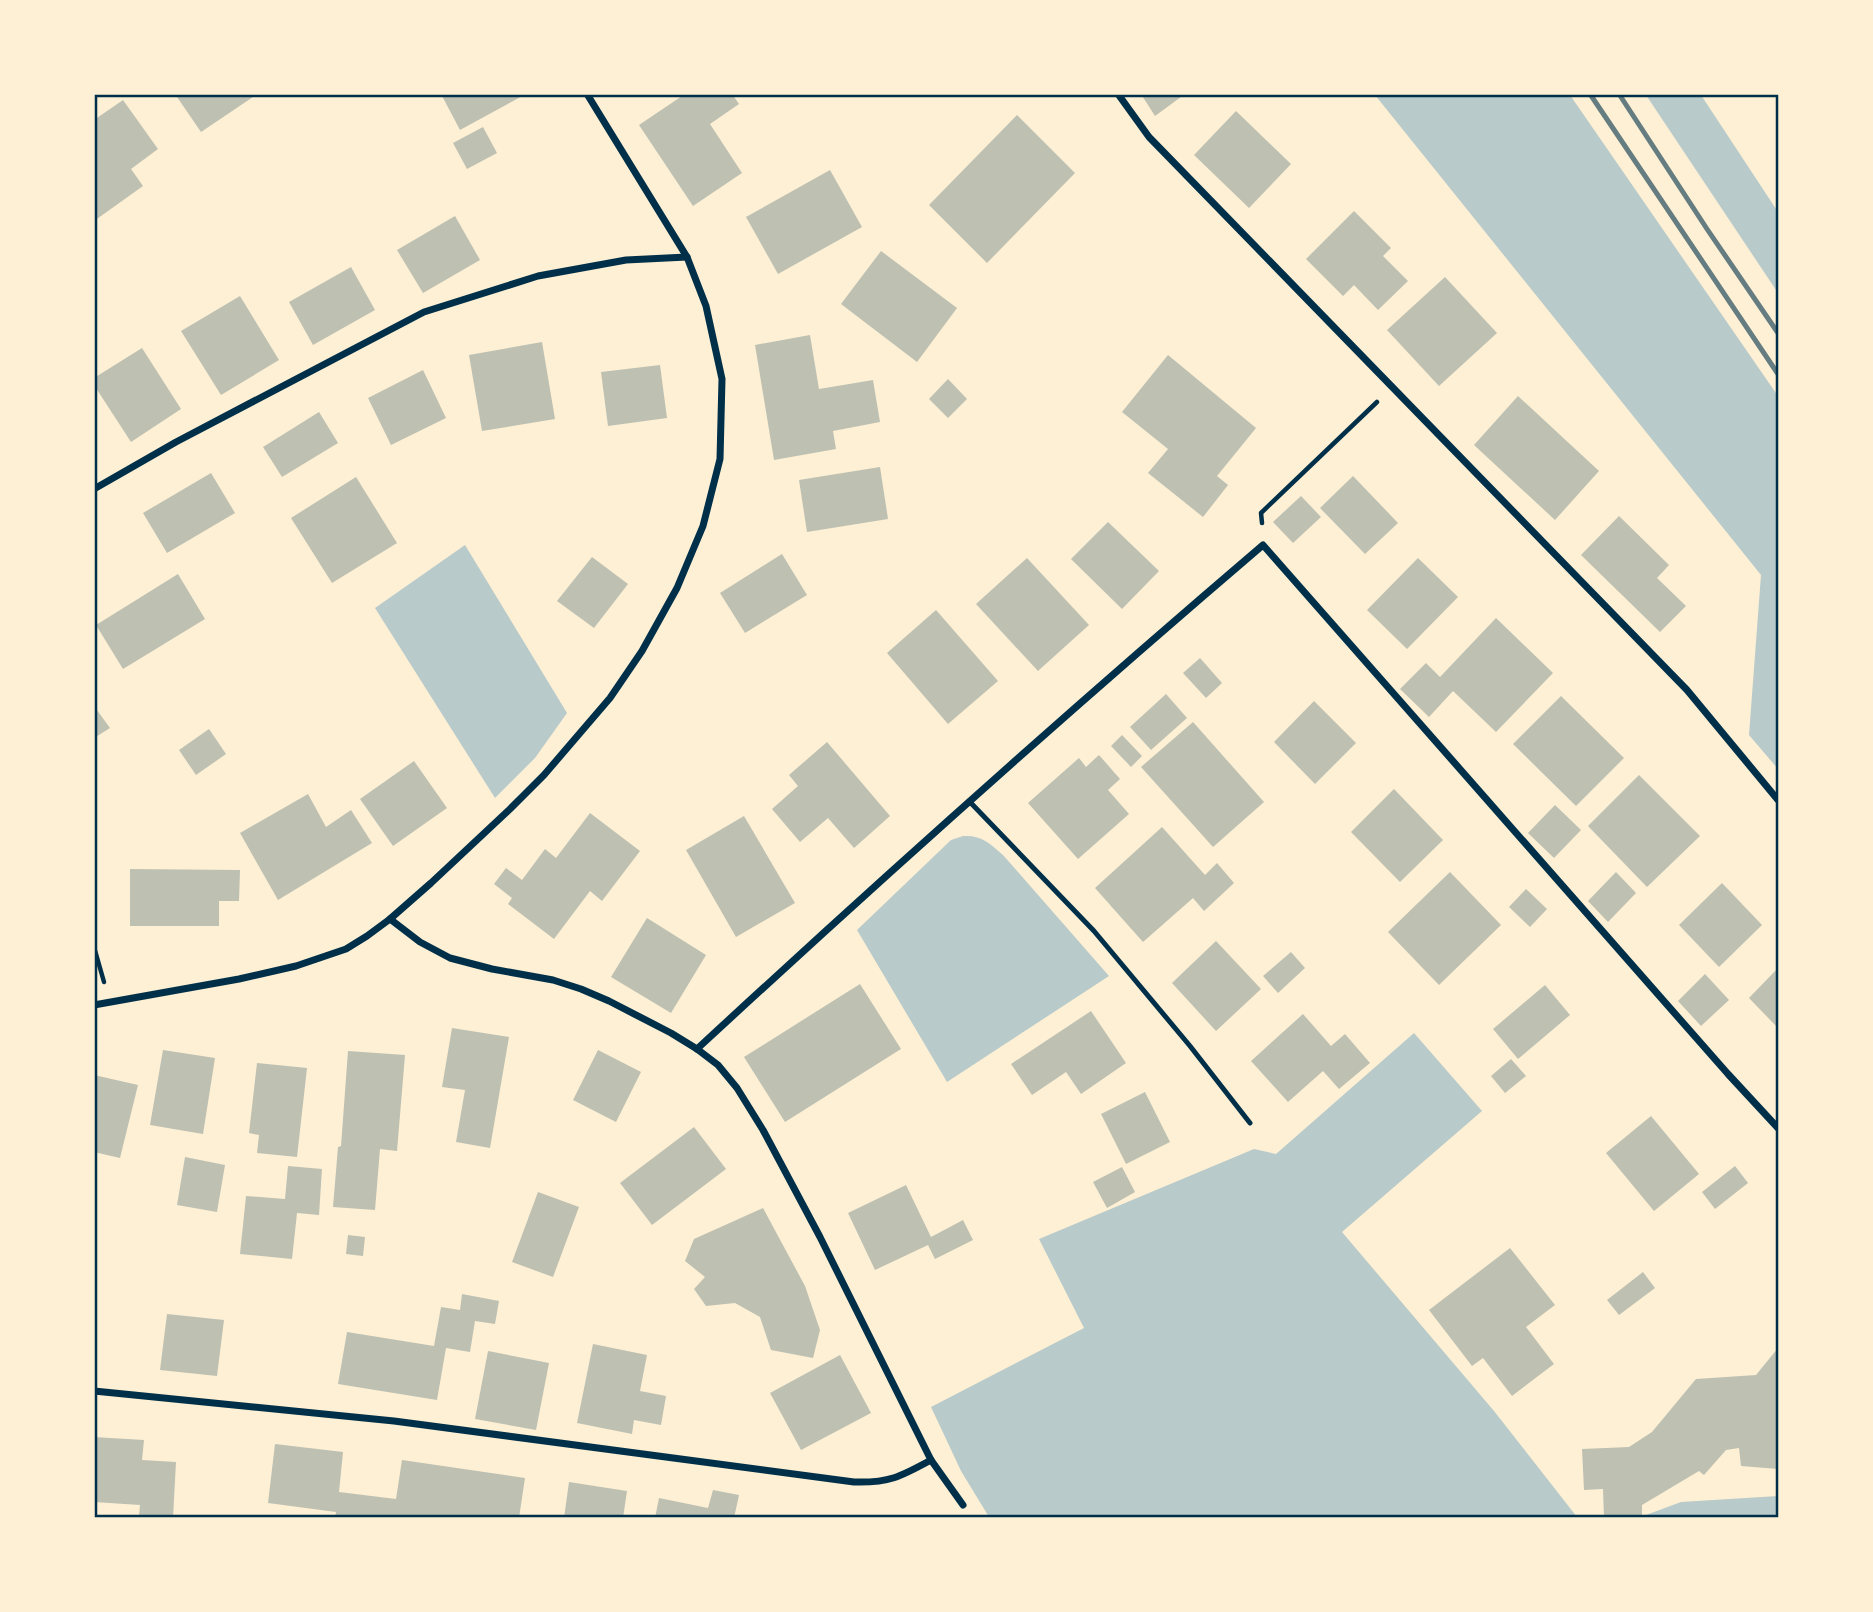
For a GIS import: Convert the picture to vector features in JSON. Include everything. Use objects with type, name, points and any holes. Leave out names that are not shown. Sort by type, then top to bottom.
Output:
[{"type":"street","points":[[94,1005],[296,966],[346,949],[390,919],[510,809],[568,747],[610,698],[642,651],[677,588],[703,526],[720,459],[722,379],[706,306],[687,257],[587,94]]},
{"type":"street","points":[[1118,94],[1149,137],[1687,690],[1779,800]]},
{"type":"street","points":[[94,489],[176,442],[424,312],[538,276],[626,260],[687,257]]},
{"type":"street","points":[[697,1049],[1103,681],[1263,545],[1710,1054],[1779,1128]]},
{"type":"street","points":[[390,919],[420,942],[450,958],[581,989],[646,1020],[697,1049],[728,1075],[764,1130],[827,1249],[931,1460],[963,1505]]},
{"type":"street","points":[[94,1391],[394,1421],[853,1482],[890,1480],[931,1460]]},
{"type":"lane","points":[[969,801],[1094,931],[1250,1123]]},
{"type":"path","points":[[1261,513],[1382,397]]},
{"type":"path","points":[[94,947],[109,1003]]},
{"type":"shaded area","points":[[1375,95],[1570,95],[1778,396],[1778,769],[1749,735],[1761,575]]},
{"type":"shaded area","points":[[1646,95],[1701,95],[1778,212],[1778,293]]},
{"type":"shaded area","points":[[465,545],[567,713],[535,758],[495,798],[375,608]]},
{"type":"shaded area","points":[[963,836],[980,838],[1003,855],[1109,976],[947,1082],[857,930],[951,840]]},
{"type":"shaded area","points":[[1414,1033],[1482,1111],[1342,1232],[1494,1411],[1577,1517],[989,1517],[961,1471],[931,1407],[1084,1328],[1039,1239],[1254,1149],[1276,1154]]},
{"type":"shaded area","points":[[1778,1496],[1778,1517],[1638,1518],[1681,1502]]},
{"type":"building","points":[[175,94],[251,94],[253,97],[201,132]]},
{"type":"building","points":[[441,94],[526,94],[460,130]]},
{"type":"building","points":[[685,94],[732,94],[739,104],[710,124],[742,173],[693,206],[639,125]]},
{"type":"building","points":[[1141,94],[1185,94],[1155,116]]},
{"type":"building","points":[[123,100],[158,149],[131,169],[143,186],[94,221],[94,120]]},
{"type":"building","points":[[1236,111],[1291,164],[1249,208],[1194,155]]},
{"type":"building","points":[[1017,115],[1075,173],[987,263],[929,205]]},
{"type":"building","points":[[483,127],[497,153],[467,169],[453,143]]},
{"type":"building","points":[[830,170],[862,227],[778,274],[746,217]]},
{"type":"building","points":[[1354,211],[1391,248],[1383,256],[1408,281],[1378,310],[1354,285],[1343,296],[1306,259]]},
{"type":"building","points":[[455,216],[480,260],[423,293],[397,250]]},
{"type":"building","points":[[881,251],[957,308],[917,362],[841,304]]},
{"type":"building","points":[[351,267],[375,310],[313,345],[289,302]]},
{"type":"building","points":[[1445,277],[1497,333],[1439,386],[1387,330]]},
{"type":"building","points":[[240,296],[279,360],[221,395],[181,331]]},
{"type":"building","points":[[810,335],[819,389],[873,380],[880,422],[833,431],[836,449],[774,460],[755,345]]},
{"type":"building","points":[[542,342],[555,419],[482,431],[469,355]]},
{"type":"building","points":[[142,348],[181,409],[131,442],[94,385],[94,378]]},
{"type":"building","points":[[1168,355],[1256,428],[1217,476],[1228,485],[1203,517],[1148,473],[1168,449],[1122,412]]},
{"type":"building","points":[[660,365],[667,418],[608,426],[601,372]]},
{"type":"building","points":[[423,370],[446,418],[391,445],[368,398]]},
{"type":"building","points":[[948,379],[967,399],[948,418],[929,399]]},
{"type":"building","points":[[1518,396],[1599,471],[1555,520],[1474,445]]},
{"type":"building","points":[[319,412],[338,443],[282,477],[263,447]]},
{"type":"building","points":[[880,467],[888,519],[807,532],[799,480]]},
{"type":"building","points":[[211,473],[235,513],[167,553],[143,513]]},
{"type":"building","points":[[1353,476],[1398,523],[1365,554],[1320,508]]},
{"type":"building","points":[[356,477],[397,543],[332,583],[291,518]]},
{"type":"building","points":[[1301,496],[1321,517],[1293,543],[1273,522]]},
{"type":"building","points":[[1619,516],[1669,565],[1657,578],[1686,606],[1660,632],[1581,555]]},
{"type":"building","points":[[1108,522],[1159,571],[1122,609],[1071,559]]},
{"type":"building","points":[[782,554],[807,595],[745,633],[720,593]]},
{"type":"building","points":[[592,557],[628,584],[594,628],[557,601]]},
{"type":"building","points":[[1027,558],[1089,625],[1038,671],[976,604]]},
{"type":"building","points":[[1418,558],[1458,597],[1407,649],[1367,610]]},
{"type":"building","points":[[178,574],[205,619],[123,669],[96,625]]},
{"type":"building","points":[[936,610],[998,681],[948,724],[887,653]]},
{"type":"building","points":[[1496,618],[1553,673],[1496,732],[1453,691],[1429,717],[1400,689],[1426,663],[1440,677]]},
{"type":"building","points":[[1200,658],[1222,683],[1206,698],[1183,673]]},
{"type":"building","points":[[1166,694],[1187,718],[1151,750],[1130,727]]},
{"type":"building","points":[[1561,696],[1624,758],[1576,806],[1513,744]]},
{"type":"building","points":[[1314,701],[1356,743],[1315,784],[1274,742]]},
{"type":"building","points":[[94,706],[110,728],[94,738]]},
{"type":"building","points":[[1193,722],[1264,802],[1213,847],[1141,767]]},
{"type":"building","points":[[209,729],[226,754],[196,775],[179,750]]},
{"type":"building","points":[[1122,735],[1142,756],[1131,767],[1111,746]]},
{"type":"building","points":[[827,742],[890,816],[854,848],[828,818],[800,842],[772,809],[798,786],[789,775]]},
{"type":"building","points":[[1099,755],[1120,779],[1108,790],[1129,814],[1078,859],[1028,803],[1079,758],[1086,767]]},
{"type":"building","points":[[414,761],[447,808],[393,846],[360,799]]},
{"type":"building","points":[[1639,775],[1700,836],[1647,887],[1588,826]]},
{"type":"building","points":[[1394,789],[1443,840],[1400,882],[1351,832]]},
{"type":"building","points":[[308,794],[326,827],[351,810],[372,843],[278,900],[240,833]]},
{"type":"building","points":[[1555,805],[1581,830],[1554,858],[1528,833]]},
{"type":"building","points":[[590,813],[640,851],[602,901],[590,891],[554,939],[508,904],[512,898],[494,884],[506,868],[522,880],[545,849],[556,858]]},
{"type":"building","points":[[744,816],[795,903],[736,937],[686,850]]},
{"type":"building","points":[[1162,827],[1205,875],[1217,863],[1234,883],[1204,911],[1193,898],[1143,942],[1095,888]]},
{"type":"building","points":[[130,869],[240,870],[239,901],[219,901],[219,926],[130,926]]},
{"type":"building","points":[[1450,872],[1501,925],[1439,985],[1388,932]]},
{"type":"building","points":[[1616,872],[1636,893],[1608,922],[1588,901]]},
{"type":"building","points":[[1722,883],[1762,925],[1719,967],[1679,925]]},
{"type":"building","points":[[1526,889],[1547,909],[1530,927],[1509,907]]},
{"type":"building","points":[[647,918],[706,955],[671,1013],[611,977]]},
{"type":"building","points":[[1216,941],[1261,989],[1216,1031],[1172,983]]},
{"type":"building","points":[[1291,952],[1305,968],[1278,993],[1263,976]]},
{"type":"building","points":[[1778,968],[1778,1028],[1749,998]]},
{"type":"building","points":[[1705,974],[1729,1000],[1701,1026],[1678,1001]]},
{"type":"building","points":[[860,984],[901,1049],[785,1122],[744,1057]]},
{"type":"building","points":[[1545,985],[1570,1015],[1518,1059],[1493,1029]]},
{"type":"building","points":[[1091,1011],[1126,1063],[1081,1094],[1066,1072],[1032,1095],[1011,1064]]},
{"type":"building","points":[[1303,1014],[1331,1046],[1345,1034],[1370,1063],[1339,1089],[1323,1071],[1288,1102],[1251,1061]]},
{"type":"building","points":[[452,1028],[509,1037],[490,1148],[456,1142],[465,1090],[442,1087]]},
{"type":"building","points":[[163,1050],[215,1058],[203,1134],[150,1125]]},
{"type":"building","points":[[598,1050],[641,1072],[616,1122],[573,1100]]},
{"type":"building","points":[[348,1051],[405,1055],[397,1151],[380,1149],[375,1210],[333,1207],[338,1147],[341,1146]]},
{"type":"building","points":[[1511,1059],[1526,1076],[1505,1093],[1491,1076]]},
{"type":"building","points":[[257,1063],[307,1068],[297,1157],[257,1153],[259,1135],[249,1133]]},
{"type":"building","points":[[94,1075],[138,1085],[120,1158],[94,1152]]},
{"type":"building","points":[[1145,1092],[1170,1142],[1126,1164],[1101,1114]]},
{"type":"building","points":[[1651,1116],[1699,1174],[1654,1211],[1606,1153]]},
{"type":"building","points":[[694,1127],[726,1169],[652,1225],[620,1183]]},
{"type":"building","points":[[185,1157],[225,1165],[217,1212],[177,1205]]},
{"type":"building","points":[[288,1166],[322,1169],[319,1215],[297,1213],[292,1259],[240,1254],[246,1196],[285,1199]]},
{"type":"building","points":[[1735,1166],[1748,1183],[1715,1209],[1702,1192]]},
{"type":"building","points":[[1122,1167],[1135,1192],[1107,1208],[1093,1182]]},
{"type":"building","points":[[906,1185],[931,1237],[963,1220],[973,1240],[935,1259],[928,1245],[875,1270],[848,1213]]},
{"type":"building","points":[[538,1192],[579,1207],[553,1277],[512,1262]]},
{"type":"building","points":[[763,1208],[805,1286],[820,1330],[813,1358],[771,1350],[760,1317],[735,1303],[706,1306],[694,1289],[705,1277],[685,1261],[694,1239]]},
{"type":"building","points":[[348,1235],[365,1237],[363,1256],[346,1254]]},
{"type":"building","points":[[1510,1248],[1555,1305],[1526,1327],[1554,1364],[1512,1396],[1483,1358],[1472,1366],[1429,1310]]},
{"type":"building","points":[[1643,1272],[1655,1288],[1619,1315],[1607,1300]]},
{"type":"building","points":[[462,1294],[499,1301],[495,1324],[475,1321],[470,1352],[446,1348],[437,1400],[338,1384],[347,1332],[434,1346],[441,1307],[460,1310]]},
{"type":"building","points":[[167,1314],[224,1320],[217,1376],[160,1370]]},
{"type":"building","points":[[593,1344],[647,1355],[640,1391],[666,1396],[661,1425],[634,1420],[632,1434],[577,1423]]},
{"type":"building","points":[[1778,1348],[1778,1469],[1741,1466],[1739,1448],[1726,1450],[1704,1475],[1699,1471],[1642,1505],[1642,1518],[1604,1518],[1603,1489],[1584,1490],[1582,1449],[1629,1447],[1652,1432],[1696,1379],[1756,1375]]},
{"type":"building","points":[[488,1351],[549,1363],[536,1430],[475,1419]]},
{"type":"building","points":[[840,1355],[871,1413],[801,1450],[770,1393]]},
{"type":"building","points":[[94,1437],[144,1440],[142,1460],[176,1462],[173,1518],[139,1516],[140,1505],[94,1502]]},
{"type":"building","points":[[275,1444],[343,1452],[339,1492],[396,1499],[402,1460],[525,1478],[519,1518],[335,1518],[336,1512],[268,1503]]},
{"type":"building","points":[[569,1482],[627,1491],[623,1518],[564,1518]]},
{"type":"building","points":[[713,1490],[739,1495],[734,1518],[655,1518],[659,1498],[708,1508]]},
{"type":"railway","points":[[1590,94],[1778,374]]},
{"type":"railway","points":[[1619,94],[1778,333]]}]
